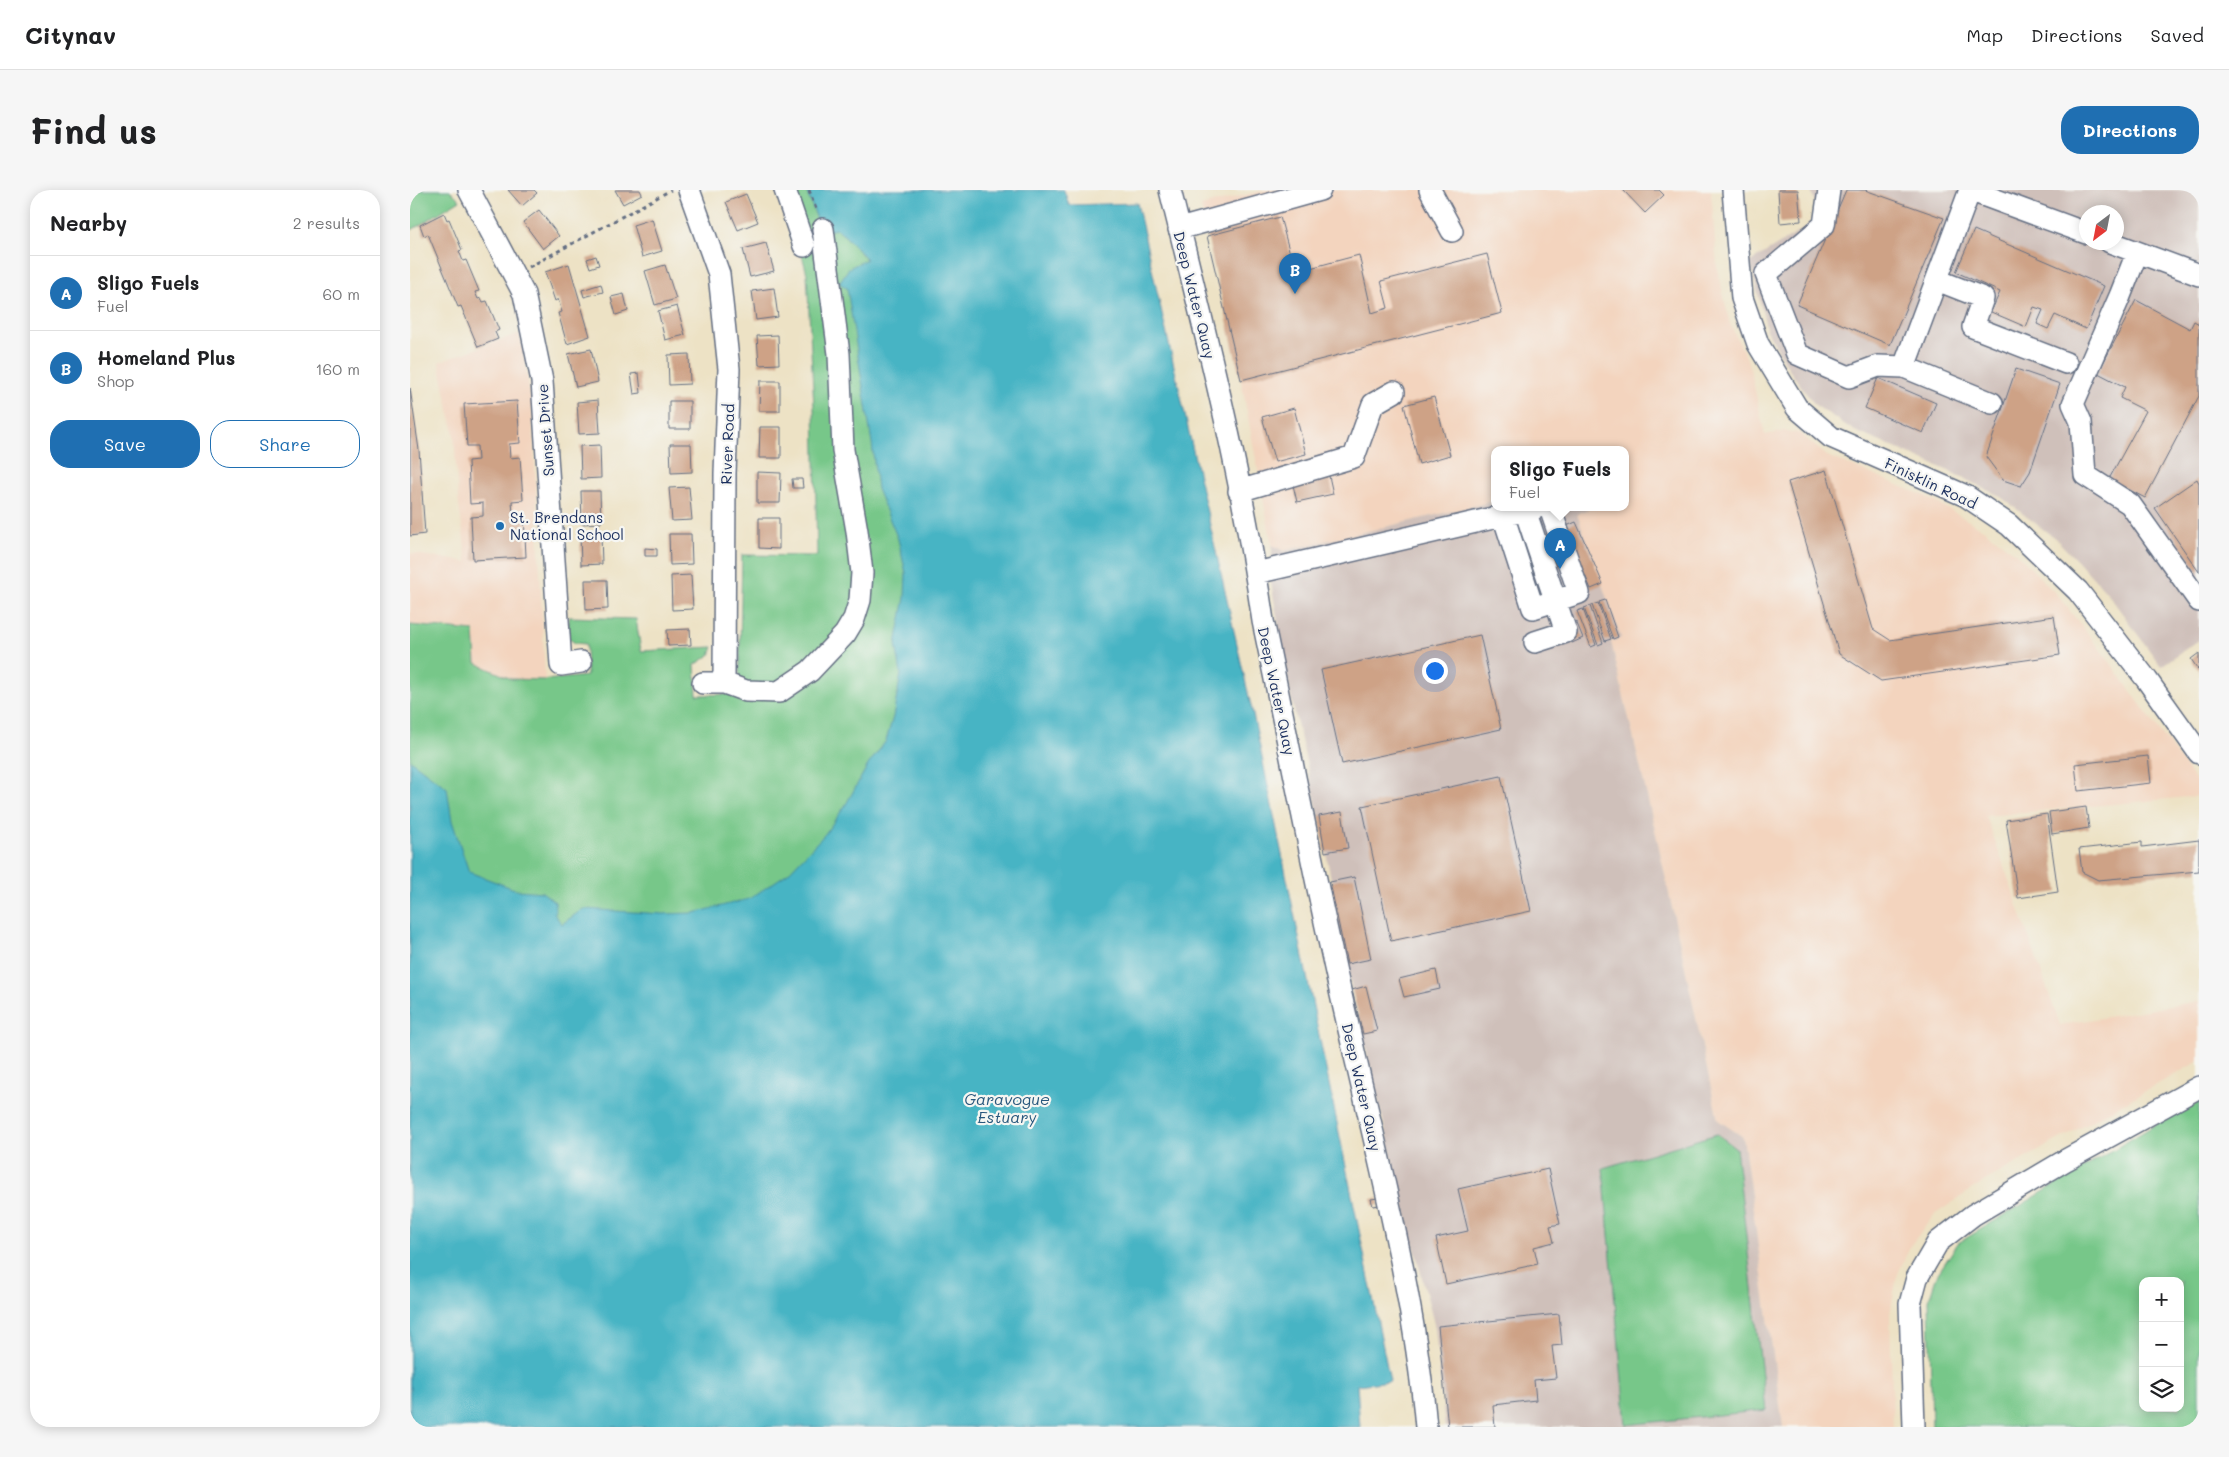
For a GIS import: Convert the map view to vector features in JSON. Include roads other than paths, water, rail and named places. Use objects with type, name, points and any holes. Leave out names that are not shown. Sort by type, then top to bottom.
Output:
[{"type":"street","name":"Sunset Drive","points":[[469,190],[516,275],[524,294],[542,381],[560,665],[581,662]]},
{"type":"street","name":"River Road","points":[[689,190],[719,274],[729,369],[725,473],[724,683]]},
{"type":"street","points":[[785,190],[804,246]]},
{"type":"street","name":"Deep Water Quay","points":[[1170,190],[1212,363],[1256,574],[1263,621],[1346,1021],[1387,1192],[1424,1397],[1426,1427]]},
{"type":"street","points":[[1179,229],[1320,190]]},
{"type":"street","points":[[1430,190],[1452,231]]},
{"type":"street","name":"Finisklin Road","points":[[1733,190],[1742,298],[1758,344],[1798,408],[1832,438],[1966,496],[2008,525],[2078,591],[2147,680],[2199,753]]},
{"type":"street","points":[[1829,190],[1824,226],[1766,274],[1797,354],[1849,378],[1878,366],[1904,367],[1992,403]]},
{"type":"street","points":[[1904,367],[1970,190],[2079,231]]},
{"type":"street","points":[[703,683],[724,683],[746,691],[779,692],[810,671],[845,634],[854,619],[860,600],[862,573],[843,450],[839,354],[823,229]]},
{"type":"street","points":[[2124,248],[2199,276]]},
{"type":"street","points":[[2137,253],[2073,404],[2081,422],[2085,475],[2130,504],[2199,601]]},
{"type":"street","points":[[1937,280],[1983,298],[1973,327],[2066,363]]},
{"type":"street","points":[[1239,491],[1354,457],[1373,404],[1394,392]]},
{"type":"street","points":[[1256,574],[1521,511]]},
{"type":"street","points":[[1531,511],[1566,632],[1536,642]]},
{"type":"street","points":[[1503,515],[1533,608],[1579,593],[1551,511]]},
{"type":"street","points":[[1914,1427],[1910,1304],[1917,1278],[1938,1242],[1973,1215],[2066,1160],[2199,1087]]},
{"type":"water","name":"Garavogue Estuary","points":[[806,190],[1064,190],[1069,205],[1137,203],[1256,728],[1390,1381],[1357,1385],[1360,1427],[410,1427],[410,760],[447,788],[452,821],[469,872],[517,890],[542,892],[555,902],[555,915],[562,924],[583,909],[663,914],[694,913],[749,899],[788,873],[825,834],[845,806],[868,765],[886,741],[893,717],[901,674],[896,644],[905,598],[906,573],[898,539],[877,489],[872,443],[847,288],[839,283],[849,268],[867,259],[836,229],[822,232]]},
{"type":"place","name":"Homeland Plus","points":[[1295,294]]},
{"type":"place","name":"St. Brendans National School","points":[[500,526]]},
{"type":"place","name":"Sligo Fuels","points":[[1560,569]]}]
